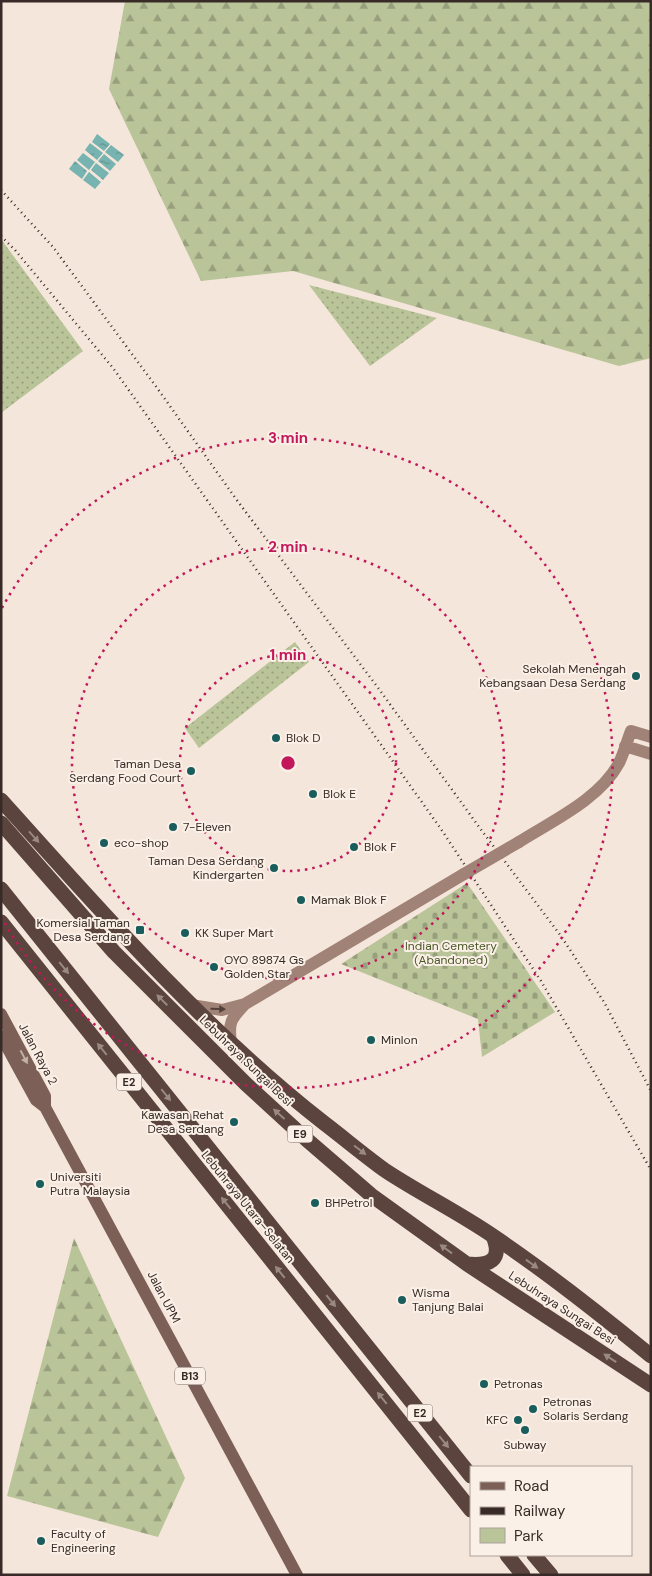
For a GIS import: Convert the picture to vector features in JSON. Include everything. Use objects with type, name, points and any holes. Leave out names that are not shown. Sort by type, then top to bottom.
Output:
[{"type":"highway","name":"Lebuhraya Sungai Besi","points":[[1,800],[128,940],[191,1005],[231,1043],[322,1122],[386,1170],[493,1236],[600,1314],[651,1356]]},
{"type":"highway","name":"Lebuhraya Sungai Besi","points":[[1,823],[114,952],[246,1084],[306,1139],[371,1195],[467,1264],[651,1385]]},
{"type":"highway","name":"Lebuhraya Utara–Selatan","points":[[1,889],[470,1475]]},
{"type":"highway","name":"Lebuhraya Utara–Selatan","points":[[1,922],[470,1509]]},
{"type":"highway","points":[[467,1264],[481,1265],[494,1258],[496,1243],[493,1236]]},
{"type":"highway","points":[[507,1556],[523,1575]]},
{"type":"highway","points":[[535,1556],[551,1575]]},
{"type":"main road","name":"Jalan Raya 2","points":[[1,1014],[45,1096],[45,1107]]},
{"type":"main road","name":"Jalan UPM","points":[[1,1036],[36,1100],[45,1107],[297,1575]]},
{"type":"street","points":[[191,1005],[222,1010],[244,1004],[519,842],[592,796],[607,780],[618,764],[626,746],[630,730],[651,737]]},
{"type":"street","points":[[626,746],[651,754]]},
{"type":"street","points":[[231,1043],[229,1028],[231,1020],[244,1004]]},
{"type":"green space","points":[[125,1],[651,1],[651,358],[619,366],[293,271],[201,281],[109,89]]},
{"type":"green space","points":[[1,239],[83,351],[1,413]]},
{"type":"green space","points":[[309,285],[437,318],[370,366]]},
{"type":"green space","points":[[295,642],[309,662],[199,748],[185,728]]},
{"type":"green space","name":"Indian Cemetery (Abandoned)","points":[[467,883],[555,1012],[482,1057],[478,1019],[341,964]]},
{"type":"green space","points":[[74,1238],[185,1478],[158,1537],[7,1496]]},
{"type":"water","points":[[97,134],[110,144],[104,151],[92,142]]},
{"type":"water","points":[[90,143],[103,153],[97,160],[85,150]]},
{"type":"water","points":[[111,145],[124,155],[118,162],[105,152]]},
{"type":"water","points":[[83,153],[95,162],[89,170],[77,160]]},
{"type":"water","points":[[104,154],[116,164],[110,171],[98,161]]},
{"type":"water","points":[[75,161],[87,171],[82,179],[69,169]]},
{"type":"water","points":[[96,163],[109,173],[103,180],[91,170]]},
{"type":"water","points":[[89,172],[101,182],[95,189],[83,180]]},
{"type":"railway","points":[[1,190],[53,247],[236,499],[561,936],[604,1002],[651,1091]]},
{"type":"railway","points":[[1,236],[15,250],[113,368],[441,829],[541,981],[651,1170]]},
{"type":"place","name":"Sekolah Menengah Kebangsaan Desa Serdang","points":[[636,676]]},
{"type":"place","name":"Blok D","points":[[276,738]]},
{"type":"place","name":"Taman Desa Serdang Food Court","points":[[191,771]]},
{"type":"place","name":"Blok E","points":[[313,794]]},
{"type":"place","name":"7-Eleven","points":[[173,827]]},
{"type":"place","name":"eco-shop","points":[[104,843]]},
{"type":"place","name":"Blok F","points":[[354,847]]},
{"type":"place","name":"Taman Desa Serdang Kindergarten","points":[[274,868]]},
{"type":"place","name":"Mamak Blok F","points":[[301,900]]},
{"type":"place","name":"Komersial Taman Desa Serdang","points":[[140,930]]},
{"type":"place","name":"KK Super Mart","points":[[185,933]]},
{"type":"place","name":"OYO 89874 Gs Golden Star","points":[[214,967]]},
{"type":"place","name":"Minlon","points":[[371,1040]]},
{"type":"place","name":"Kawasan Rehat Desa Serdang","points":[[234,1122]]},
{"type":"place","name":"Universiti Putra Malaysia","points":[[40,1184]]},
{"type":"place","name":"BHPetrol","points":[[315,1203]]},
{"type":"place","name":"Wisma Tanjung Balai","points":[[402,1300]]},
{"type":"place","name":"Petronas","points":[[484,1384]]},
{"type":"place","name":"Petronas Solaris Serdang","points":[[533,1409]]},
{"type":"place","name":"KFC","points":[[518,1420]]},
{"type":"place","name":"Subway","points":[[525,1430]]},
{"type":"place","name":"Faculty of Engineering","points":[[41,1541]]}]
